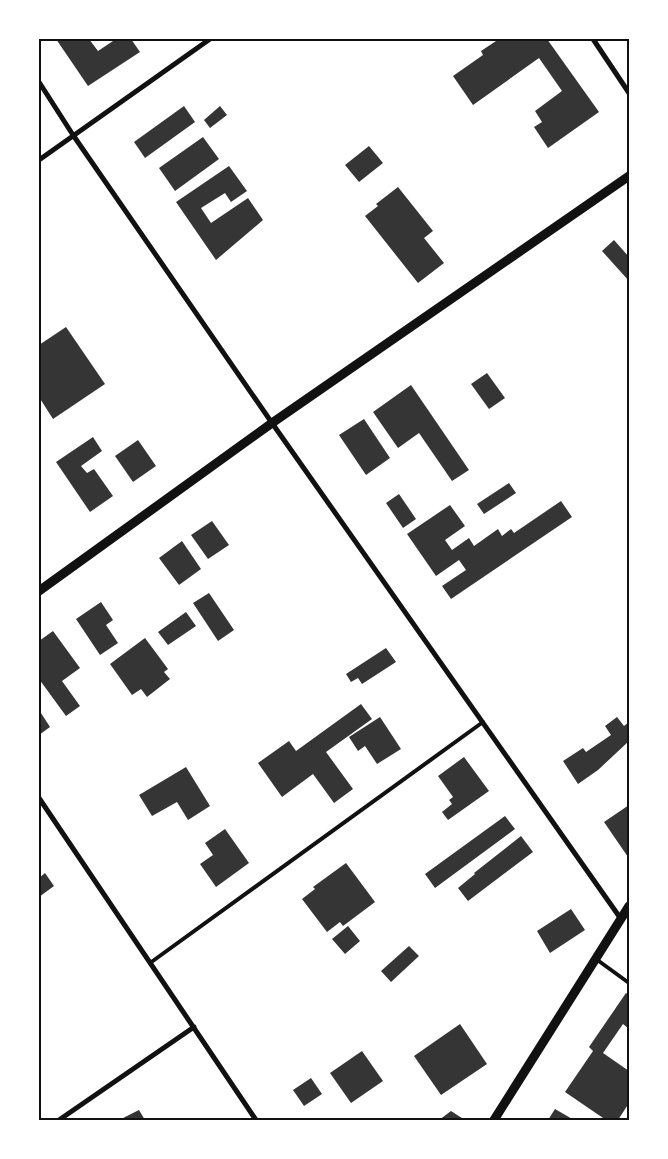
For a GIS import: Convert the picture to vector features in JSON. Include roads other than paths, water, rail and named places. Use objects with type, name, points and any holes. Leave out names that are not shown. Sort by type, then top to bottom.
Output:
[{"type":"street","points":[[39,160],[210,39]]},
{"type":"street","points":[[592,39],[629,93]]},
{"type":"street","points":[[39,82],[73,135],[272,423],[621,919]]},
{"type":"street","points":[[39,591],[272,423],[629,176]]},
{"type":"street","points":[[39,798],[256,1120]]},
{"type":"street","points":[[494,1120],[629,906]]},
{"type":"street","points":[[59,1120],[194,1027]]},
{"type":"lane","points":[[150,963],[483,722]]},
{"type":"lane","points":[[596,958],[629,983]]}]
